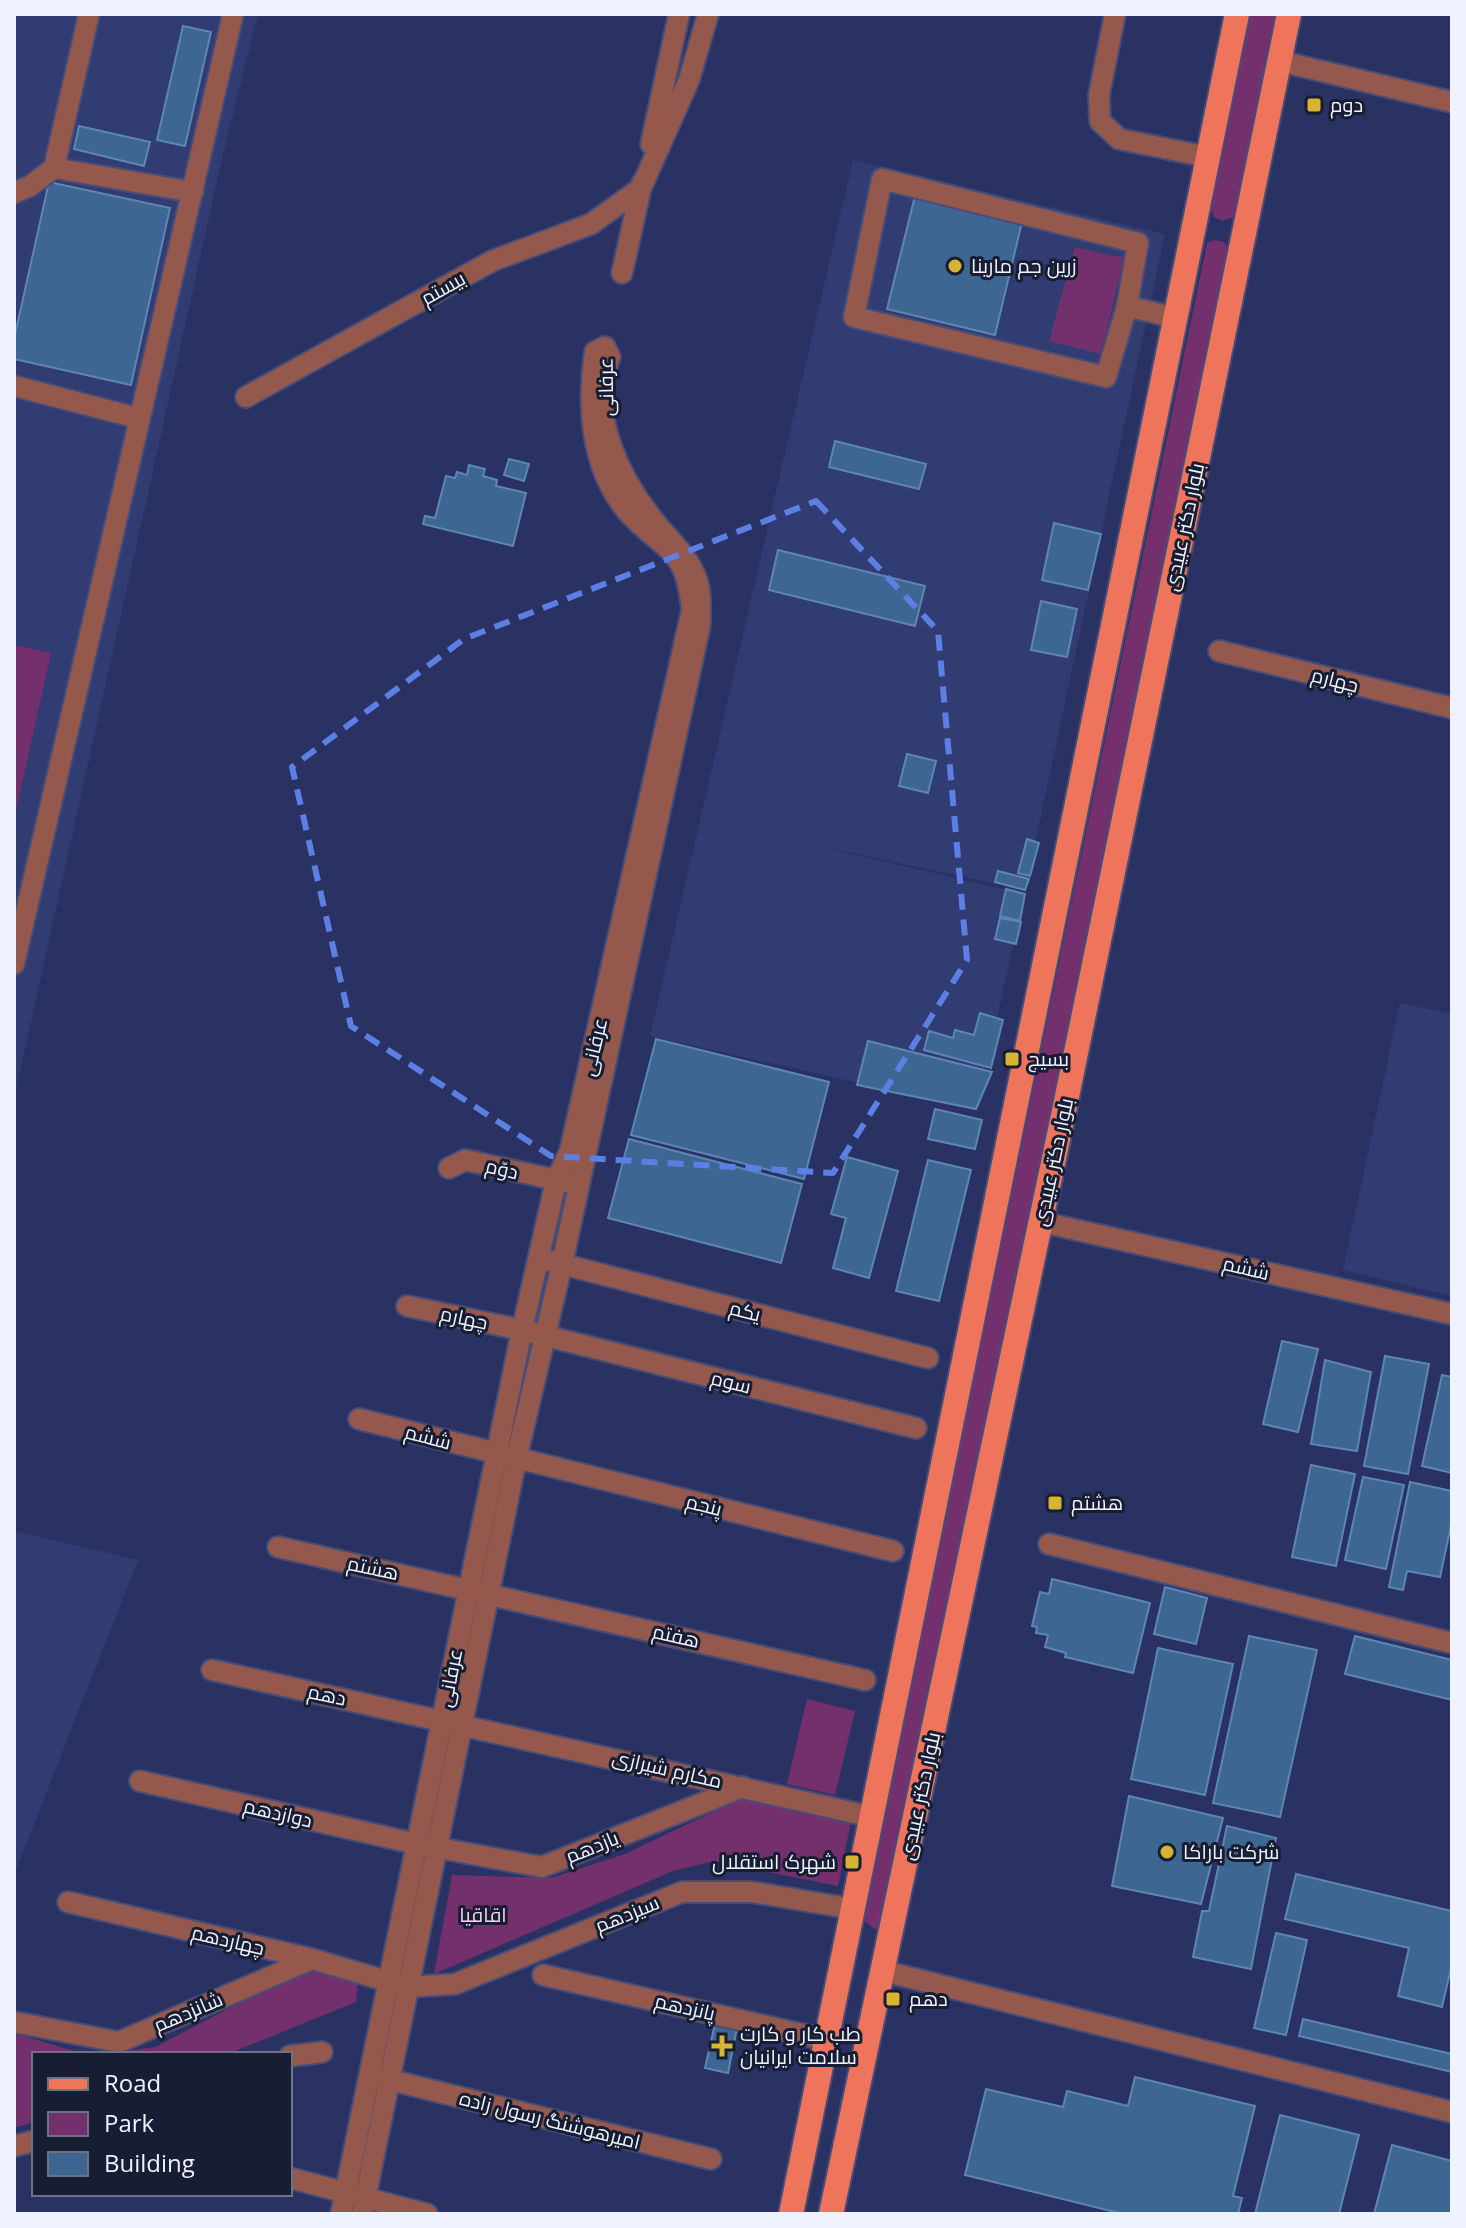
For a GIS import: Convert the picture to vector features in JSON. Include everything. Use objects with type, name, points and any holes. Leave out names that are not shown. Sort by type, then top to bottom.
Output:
[{"type":"main road","name":"بلوار دکتر عبیدی","points":[[791,2214],[1237,14]]},
{"type":"main road","name":"بلوار دکتر عبیدی","points":[[831,2214],[1041,1222],[1289,14]]},
{"type":"main road","points":[[844,1961],[883,1971]]},
{"type":"street","points":[[14,193],[30,186],[54,168],[89,14]]},
{"type":"street","points":[[14,964],[233,14]]},
{"type":"street","points":[[622,273],[679,14]]},
{"type":"street","points":[[641,188],[689,80],[708,14]]},
{"type":"street","points":[[1115,14],[1099,95],[1100,121],[1107,131],[1132,143],[1208,157]]},
{"type":"street","points":[[1279,61],[1452,102]]},
{"type":"street","points":[[54,168],[193,192]]},
{"type":"street","points":[[882,179],[1138,243],[1127,306],[1106,377],[854,317],[882,179]]},
{"type":"street","name":"بیستم","points":[[246,397],[492,261],[591,224],[641,188]]},
{"type":"street","points":[[1127,306],[1176,318]]},
{"type":"street","name":"عرفانی","points":[[341,2214],[358,2201],[397,1985],[506,1457],[522,1330],[556,1181],[570,1151],[692,610],[689,577],[671,550],[627,511],[600,468],[590,388],[595,352],[605,347],[610,357],[605,369],[603,396],[610,443],[626,483],[682,552],[699,586],[700,625],[562,1264],[545,1336],[506,1457]]},
{"type":"street","points":[[14,386],[138,418]]},
{"type":"street","name":"چهارم","points":[[1219,651],[1452,708]]},
{"type":"street","name":"دوّم","points":[[449,1168],[465,1160],[578,1184]]},
{"type":"street","name":"ششم","points":[[1041,1222],[1452,1314]]},
{"type":"street","name":"یکم","points":[[538,1258],[928,1358]]},
{"type":"street","name":"چهارم","points":[[407,1306],[545,1336]]},
{"type":"street","name":"سوم","points":[[545,1336],[916,1428]]},
{"type":"street","name":"ششم","points":[[359,1419],[506,1457]]},
{"type":"street","name":"پنجم","points":[[506,1457],[893,1551]]},
{"type":"street","points":[[1049,1544],[1452,1643]]},
{"type":"street","name":"هشتم","points":[[278,1547],[478,1590]]},
{"type":"street","name":"هفتم","points":[[478,1590],[865,1680]]},
{"type":"street","name":"دهم","points":[[212,1670],[451,1722]]},
{"type":"street","name":"مکارم شیرازی","points":[[451,1722],[873,1817]]},
{"type":"street","name":"دوازدهم","points":[[140,1781],[426,1846]]},
{"type":"street","name":"یازدهم","points":[[426,1846],[542,1867],[743,1787]]},
{"type":"street","name":"سیزدهم","points":[[397,1985],[455,1984],[682,1892],[752,1892],[854,1909]]},
{"type":"street","name":"چهاردهم","points":[[68,1902],[312,1959],[397,1985]]},
{"type":"street","name":"شانزدهم","points":[[14,2022],[119,2042],[312,1959]]},
{"type":"street","points":[[883,1971],[1452,2112]]},
{"type":"street","name":"پانزدهم","points":[[543,1975],[827,2040]]},
{"type":"street","points":[[292,2056],[322,2052]]},
{"type":"street","name":"امیرهوشنگ رسول زاده","points":[[380,2078],[711,2159]]},
{"type":"street","points":[[292,2179],[358,2201],[427,2214]]},
{"type":"highlighted area","points":[[816,501],[938,631],[967,960],[833,1173],[551,1156],[351,1026],[292,767],[464,639]]},
{"type":"shaded area","points":[[14,14],[258,14],[224,150],[14,1098]]},
{"type":"shaded area","points":[[853,160],[1165,234],[1025,890],[792,840],[1025,894],[976,1109],[650,1036]]},
{"type":"shaded area","points":[[1400,1003],[1452,1014],[1452,1296],[1343,1270]]},
{"type":"shaded area","points":[[14,1531],[138,1560],[14,1875]]},
{"type":"green space","points":[[1248,14],[1277,14],[1236,216],[1223,221],[1214,217],[1211,208]]},
{"type":"green space","points":[[1215,240],[1224,242],[1229,250],[882,1928],[874,1929],[863,1919],[1207,243]]},
{"type":"green space","points":[[1075,247],[1124,258],[1101,354],[1049,341]]},
{"type":"green space","points":[[14,645],[51,653],[14,819]]},
{"type":"green space","points":[[807,1699],[855,1711],[835,1795],[787,1784]]},
{"type":"green space","name":"اقاقیا","points":[[742,1798],[851,1821],[838,1886],[714,1861],[673,1871],[434,1974],[452,1875],[551,1878],[625,1854]]},
{"type":"green space","points":[[304,1969],[358,1982],[356,2002],[233,2052],[119,2052],[155,2047]]},
{"type":"green space","points":[[14,2033],[77,2052],[32,2052],[32,2123],[14,2128]]},
{"type":"building","points":[[183,26],[211,32],[185,146],[157,140]]},
{"type":"building","points":[[79,126],[150,142],[144,166],[74,149]]},
{"type":"building","points":[[49,182],[170,208],[131,385],[14,359],[14,339]]},
{"type":"building","name":"زرین جم مارینا","points":[[915,196],[1022,222],[995,335],[887,309]]},
{"type":"building","points":[[835,441],[926,464],[919,489],[829,467]]},
{"type":"building","points":[[509,459],[529,464],[524,481],[504,475]]},
{"type":"building","points":[[469,465],[485,469],[483,476],[497,480],[496,486],[526,493],[513,546],[423,524],[425,516],[435,518],[446,476],[455,478],[457,472],[467,475]]},
{"type":"building","points":[[1054,523],[1101,534],[1088,590],[1042,580]]},
{"type":"building","points":[[778,550],[925,586],[915,626],[769,590]]},
{"type":"building","points":[[1041,601],[1077,609],[1067,657],[1031,650]]},
{"type":"building","points":[[907,754],[936,761],[928,793],[899,786]]},
{"type":"building","points":[[1027,839],[1039,843],[1030,876],[1018,873]]},
{"type":"building","points":[[998,871],[1029,879],[1025,890],[995,882]]},
{"type":"building","points":[[1006,889],[1025,894],[1020,921],[1000,916]]},
{"type":"building","points":[[1000,918],[1021,922],[1016,944],[995,939]]},
{"type":"building","points":[[980,1013],[1003,1020],[991,1068],[924,1050],[929,1031],[953,1038],[955,1030],[974,1035]]},
{"type":"building","points":[[656,1039],[829,1082],[804,1179],[631,1135]]},
{"type":"building","points":[[868,1041],[992,1072],[976,1109],[857,1085]]},
{"type":"building","points":[[935,1109],[982,1120],[975,1149],[928,1139]]},
{"type":"building","points":[[629,1139],[802,1184],[781,1263],[608,1218]]},
{"type":"building","points":[[847,1157],[898,1171],[869,1278],[833,1268],[846,1218],[831,1214]]},
{"type":"building","points":[[928,1160],[971,1170],[939,1301],[896,1291]]},
{"type":"building","points":[[1282,1341],[1318,1349],[1298,1432],[1263,1424]]},
{"type":"building","points":[[1385,1356],[1429,1364],[1408,1474],[1364,1466]]},
{"type":"building","points":[[1325,1360],[1371,1372],[1357,1451],[1311,1444]]},
{"type":"building","points":[[1442,1375],[1452,1377],[1452,1473],[1422,1466]]},
{"type":"building","points":[[1311,1465],[1355,1474],[1336,1566],[1292,1557]]},
{"type":"building","points":[[1363,1477],[1404,1485],[1386,1569],[1345,1560]]},
{"type":"building","points":[[1410,1482],[1452,1491],[1452,1521],[1440,1577],[1407,1571],[1403,1590],[1389,1587]]},
{"type":"building","points":[[1052,1579],[1150,1603],[1133,1673],[1065,1657],[1066,1653],[1045,1647],[1048,1635],[1036,1633],[1037,1627],[1032,1626],[1040,1592],[1049,1594]]},
{"type":"building","points":[[1165,1587],[1207,1598],[1196,1644],[1154,1634]]},
{"type":"building","points":[[1249,1636],[1317,1650],[1280,1817],[1213,1803]]},
{"type":"building","points":[[1355,1636],[1452,1660],[1452,1700],[1345,1674]]},
{"type":"building","points":[[1158,1648],[1233,1664],[1205,1795],[1131,1779]]},
{"type":"building","name":"شرکت باراکا","points":[[1129,1796],[1223,1818],[1201,1904],[1112,1886]]},
{"type":"building","points":[[1227,1826],[1276,1838],[1251,1969],[1193,1957],[1202,1911],[1209,1911]]},
{"type":"building","points":[[1296,1874],[1452,1911],[1452,1964],[1442,2007],[1398,1996],[1409,1948],[1285,1919]]},
{"type":"building","points":[[1276,1933],[1307,1940],[1286,2035],[1254,2028]]},
{"type":"building","name":"طب کار و کارت سلامت ایرانیان","points":[[716,2019],[738,2023],[728,2073],[705,2068]]},
{"type":"building","points":[[1303,2019],[1452,2054],[1452,2072],[1299,2036]]},
{"type":"building","points":[[1135,2077],[1255,2106],[1233,2196],[1242,2198],[1238,2214],[1123,2214],[965,2175],[986,2089],[1063,2107],[1067,2091],[1128,2106]]},
{"type":"building","points":[[1280,2115],[1359,2135],[1339,2214],[1255,2214]]},
{"type":"building","points":[[1392,2145],[1452,2161],[1452,2214],[1374,2214]]},
{"type":"place","name":"دوم","points":[[1314,105]]},
{"type":"place","name":"زرین جم مارینا","points":[[955,266]]},
{"type":"place","name":"بسیج","points":[[1012,1059]]},
{"type":"place","name":"هشتم","points":[[1055,1503]]},
{"type":"place","name":"شرکت باراکا","points":[[1167,1852]]},
{"type":"place","name":"شهرک استقلال","points":[[852,1862]]},
{"type":"place","name":"دهم","points":[[893,1999]]},
{"type":"place","name":"طب کار و کارت سلامت ایرانیان","points":[[722,2046]]}]
